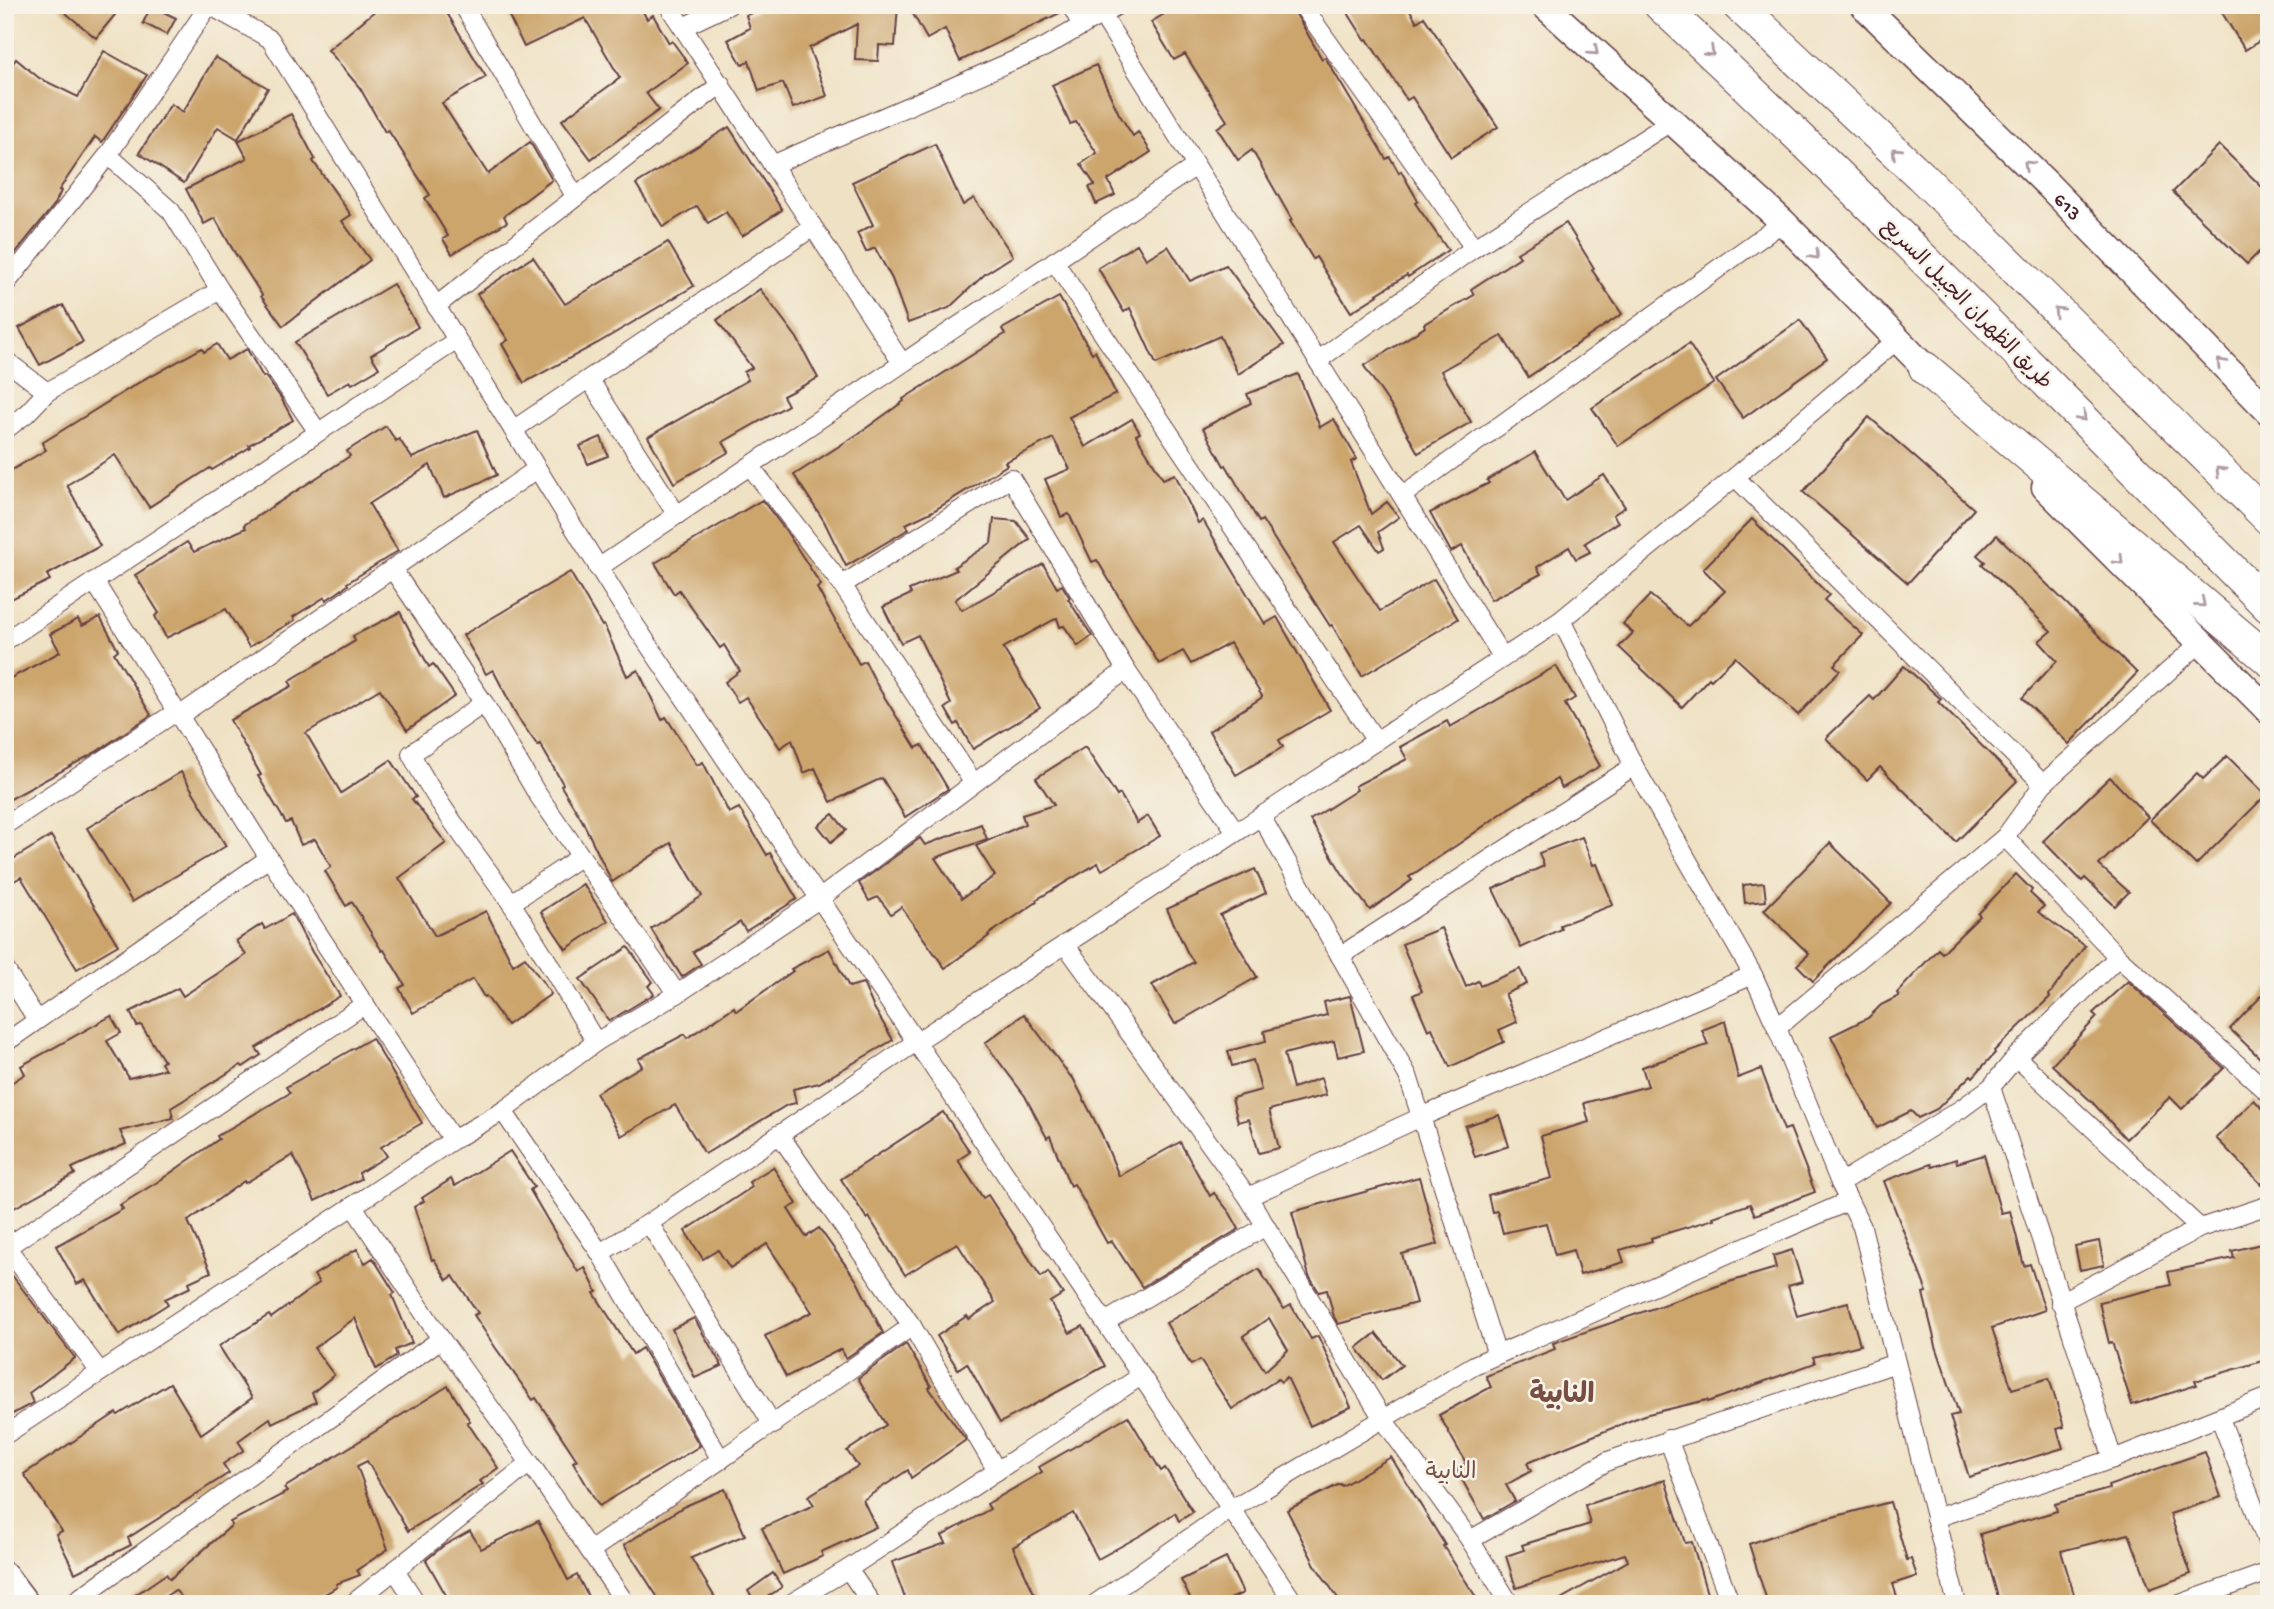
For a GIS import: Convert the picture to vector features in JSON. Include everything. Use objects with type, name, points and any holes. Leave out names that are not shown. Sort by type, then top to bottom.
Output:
[{"type":"highway","name":"طريق الظهران الجبيل السريع","points":[[1660,5],[1773,110],[2023,356],[2269,607]]},
{"type":"highway","points":[[1738,5],[1921,176],[2269,519]]},
{"type":"highway","points":[[1925,368],[2269,660]]},
{"type":"main road","points":[[1544,5],[1783,222],[1897,340],[2269,711]]},
{"type":"main road","name":"613","points":[[1863,5],[2048,185],[2269,412]]},
{"type":"main road","points":[[5,1576],[26,1604]]},
{"type":"street","points":[[5,285],[108,155],[209,5],[270,39],[626,613],[1295,1604]]},
{"type":"street","points":[[463,5],[575,196]]},
{"type":"street","points":[[668,5],[902,363]]},
{"type":"street","points":[[682,27],[729,5]]},
{"type":"street","points":[[1071,5],[1082,26]]},
{"type":"street","points":[[1302,5],[1474,248]]},
{"type":"street","points":[[772,165],[1045,47],[1110,10],[1196,166],[1503,658]]},
{"type":"street","points":[[436,306],[721,84]]},
{"type":"street","points":[[1317,361],[1474,248],[1672,121]]},
{"type":"street","points":[[108,155],[171,211],[220,290],[318,432]]},
{"type":"street","points":[[598,568],[1196,166]]},
{"type":"street","points":[[1403,495],[1783,222]]},
{"type":"street","points":[[513,430],[813,227]]},
{"type":"street","points":[[1054,261],[1376,741]]},
{"type":"street","points":[[5,430],[26,414],[47,392],[220,290]]},
{"type":"street","points":[[5,641],[457,340]]},
{"type":"street","points":[[600,1253],[649,1223],[916,1042],[1561,620],[1897,340]]},
{"type":"street","points":[[5,360],[47,392]]},
{"type":"street","points":[[589,379],[677,515]]},
{"type":"street","points":[[750,466],[842,585],[974,782]]},
{"type":"street","points":[[5,825],[178,714],[393,570],[537,469]]},
{"type":"street","points":[[1735,477],[2043,784]]},
{"type":"street","points":[[842,585],[1011,478],[1126,670],[1236,832]]},
{"type":"street","points":[[393,570],[484,703],[536,792],[580,858],[677,994]]},
{"type":"street","points":[[94,581],[269,858],[453,1140]]},
{"type":"street","points":[[1561,620],[1634,766],[1753,975],[1840,1183],[1862,1227],[1957,1604]]},
{"type":"street","points":[[1777,1028],[2005,836],[2043,784],[2201,642]]},
{"type":"street","points":[[5,1435],[453,1140],[503,1111],[596,1042],[677,994],[819,899],[1126,670]]},
{"type":"street","points":[[484,703],[411,754],[425,782],[511,903],[596,1042]]},
{"type":"street","points":[[1340,956],[1634,766]]},
{"type":"street","points":[[1261,816],[1408,1076],[1497,1355]]},
{"type":"street","points":[[2005,836],[2118,957],[2269,1093]]},
{"type":"street","points":[[5,1043],[269,858]]},
{"type":"street","points":[[511,903],[580,858]]},
{"type":"street","points":[[1065,944],[1248,1197],[1383,1419],[1470,1540],[1510,1604]]},
{"type":"street","points":[[1840,1183],[1961,1109],[1991,1087],[2016,1057],[2118,957]]},
{"type":"street","points":[[5,969],[37,1020]]},
{"type":"street","points":[[1248,1197],[1421,1117],[1753,975]]},
{"type":"street","points":[[100,1372],[6,1246],[365,1004]]},
{"type":"street","points":[[2016,1057],[2200,1228]]},
{"type":"street","points":[[1991,1087],[2113,1459]]},
{"type":"street","points":[[503,1111],[600,1253],[721,1460]]},
{"type":"street","points":[[779,1134],[912,1326],[997,1471]]},
{"type":"street","points":[[1095,1604],[1231,1509],[1474,1365],[1849,1201]]},
{"type":"street","points":[[2060,1302],[2200,1228],[2269,1205]]},
{"type":"street","points":[[353,1206],[441,1339],[626,1604]]},
{"type":"street","points":[[649,1223],[773,1425]]},
{"type":"street","points":[[1105,1322],[1266,1226]]},
{"type":"street","points":[[590,1550],[912,1326]]},
{"type":"street","points":[[71,1604],[441,1339]]},
{"type":"street","points":[[1470,1540],[1608,1461],[1896,1363]]},
{"type":"street","points":[[790,1604],[848,1569],[1141,1376]]},
{"type":"street","points":[[1935,1518],[2113,1459],[2269,1397]]},
{"type":"street","points":[[2220,1418],[2269,1547]]},
{"type":"street","points":[[1668,1439],[1731,1604]]},
{"type":"street","points":[[352,1604],[530,1463]]},
{"type":"street","points":[[848,1569],[872,1604]]},
{"type":"street","points":[[395,1570],[417,1604]]},
{"type":"street","points":[[2180,1604],[2269,1572]]},
{"type":"building","points":[[56,5],[123,5],[96,38]]},
{"type":"building","points":[[382,5],[442,5],[486,77],[442,103],[488,174],[530,142],[552,180],[504,216],[507,222],[452,254],[443,239],[448,236],[425,198],[430,195],[388,130],[385,132],[360,88],[328,50]]},
{"type":"building","points":[[515,5],[639,5],[647,19],[653,15],[669,43],[672,41],[688,63],[646,93],[659,110],[591,159],[562,120],[620,78],[585,18],[524,47],[506,10]]},
{"type":"building","points":[[772,5],[898,5],[895,46],[879,45],[878,61],[855,60],[857,24],[809,48],[827,96],[793,108],[783,83],[759,91],[749,61],[742,65],[728,40],[750,28],[746,15]]},
{"type":"building","points":[[908,5],[1060,5],[1062,12],[960,61],[945,29],[927,39]]},
{"type":"building","points":[[1179,5],[1291,5],[1386,159],[1390,157],[1399,173],[1401,171],[1418,201],[1415,203],[1448,250],[1351,312],[1316,257],[1313,259],[1252,150],[1238,160],[1217,128],[1227,121],[1185,54],[1174,60],[1151,22]]},
{"type":"building","points":[[1343,5],[1407,5],[1417,22],[1424,17],[1498,127],[1451,157],[1412,97],[1407,100]]},
{"type":"building","points":[[2231,5],[2269,5],[2269,35],[2245,50],[2221,11]]},
{"type":"building","points":[[151,6],[176,18],[167,35],[143,23]]},
{"type":"building","points":[[104,51],[147,75],[102,142],[95,137],[59,190],[61,191],[55,204],[5,266],[5,73],[16,59],[39,78],[78,97]]},
{"type":"building","points":[[215,57],[268,88],[238,139],[218,127],[184,183],[139,153],[171,104],[183,112]]},
{"type":"building","points":[[1096,65],[1119,114],[1133,136],[1138,132],[1151,152],[1108,180],[1115,195],[1096,204],[1089,187],[1095,185],[1081,164],[1097,153],[1076,122],[1070,124],[1052,85]]},
{"type":"building","points":[[291,114],[315,159],[313,161],[351,215],[342,221],[370,260],[283,326],[261,296],[215,218],[204,224],[186,189],[247,158],[238,141]]},
{"type":"building","points":[[729,127],[782,210],[742,236],[726,212],[708,223],[697,206],[663,227],[636,184]]},
{"type":"building","points":[[935,144],[963,205],[974,198],[1013,256],[985,274],[949,308],[908,323],[892,279],[875,248],[866,252],[857,233],[873,225],[852,182]]},
{"type":"building","points":[[2219,145],[2269,194],[2269,242],[2247,264],[2173,192]]},
{"type":"building","points":[[1566,223],[1594,268],[1592,270],[1622,314],[1528,377],[1502,336],[1441,371],[1471,422],[1418,453],[1397,415],[1364,366],[1425,327],[1424,324],[1474,295],[1471,289],[1520,257],[1517,253]]},
{"type":"building","points":[[668,242],[694,286],[524,383],[502,344],[508,340],[477,294],[533,257],[565,304]]},
{"type":"building","points":[[1137,244],[1146,259],[1168,246],[1190,281],[1226,265],[1284,345],[1238,374],[1220,336],[1156,364],[1130,308],[1124,312],[1098,268]]},
{"type":"building","points":[[393,284],[418,327],[371,355],[379,368],[352,384],[350,381],[327,394],[295,342]]},
{"type":"building","points":[[760,289],[797,338],[818,378],[783,396],[788,405],[723,442],[729,452],[674,483],[648,437],[748,380],[744,372],[752,368],[717,320]]},
{"type":"building","points":[[1059,297],[1092,353],[1095,351],[1116,394],[1069,417],[1085,447],[1132,419],[1140,433],[1136,435],[1163,479],[1175,474],[1198,523],[1203,520],[1265,624],[1277,617],[1330,710],[1279,740],[1283,747],[1236,775],[1209,731],[1262,696],[1230,643],[1191,664],[1183,651],[1159,664],[1097,560],[1092,562],[1069,514],[1061,517],[1045,479],[1070,469],[1053,438],[1005,462],[1007,465],[933,511],[906,524],[909,529],[846,566],[824,521],[794,475],[858,434],[904,401],[903,399],[1005,334],[1002,329]]},
{"type":"building","points":[[63,305],[83,342],[40,365],[19,328]]},
{"type":"building","points":[[1800,320],[1827,358],[1743,418],[1716,380]]},
{"type":"building","points":[[217,344],[227,360],[247,349],[293,420],[149,507],[115,455],[67,485],[100,546],[47,575],[50,580],[5,602],[5,474],[46,450],[42,443],[151,375],[202,348],[204,352]]},
{"type":"building","points":[[1689,344],[1714,383],[1618,446],[1592,408]]},
{"type":"building","points":[[1298,374],[1320,427],[1334,419],[1357,459],[1351,462],[1371,514],[1387,502],[1399,517],[1378,532],[1384,548],[1379,551],[1361,525],[1334,542],[1380,611],[1434,579],[1458,619],[1362,676],[1332,625],[1330,626],[1262,520],[1259,522],[1203,428],[1251,403],[1247,394]]},
{"type":"building","points":[[1869,417],[1974,509],[1908,583],[1803,492]]},
{"type":"building","points":[[386,426],[412,458],[477,430],[497,475],[444,498],[430,465],[369,504],[398,551],[347,583],[348,585],[337,593],[326,600],[325,597],[293,617],[295,620],[249,647],[226,609],[166,638],[155,616],[159,613],[135,575],[187,542],[194,552],[246,528],[244,525],[350,456],[347,451]]},
{"type":"building","points":[[601,437],[608,456],[588,464],[580,446]]},
{"type":"building","points":[[1535,452],[1565,500],[1604,475],[1625,507],[1613,515],[1618,522],[1585,543],[1590,552],[1576,559],[1569,547],[1537,567],[1541,574],[1491,600],[1462,546],[1451,552],[1430,513],[1489,483],[1487,480]]},
{"type":"building","points":[[762,500],[821,585],[817,588],[859,664],[865,661],[916,748],[922,745],[948,789],[905,817],[882,778],[831,802],[815,768],[804,773],[792,740],[780,748],[746,697],[738,702],[725,682],[740,671],[724,645],[720,648],[679,590],[674,594],[655,563]]},
{"type":"building","points":[[994,519],[1016,521],[1030,539],[955,600],[962,610],[1043,564],[1057,588],[1062,585],[1092,636],[1078,646],[1064,626],[1060,627],[1057,618],[1003,648],[1040,708],[973,749],[958,723],[955,725],[945,708],[951,704],[918,635],[901,643],[883,607],[911,594],[909,590],[957,570],[954,567],[991,543]]},
{"type":"building","points":[[1752,519],[1829,595],[1824,600],[1863,635],[1834,665],[1840,670],[1798,715],[1735,657],[1711,680],[1709,678],[1682,707],[1619,647],[1633,633],[1623,624],[1650,595],[1688,626],[1725,591],[1703,569]]},
{"type":"building","points":[[1997,535],[2137,673],[2069,744],[2022,698],[2057,661],[2039,641],[2051,631],[1982,564],[1985,562],[1977,555]]},
{"type":"building","points":[[570,572],[602,626],[604,625],[627,676],[638,670],[662,720],[666,717],[697,765],[703,762],[729,813],[739,808],[797,899],[746,931],[740,922],[693,952],[701,964],[682,977],[651,929],[702,896],[671,843],[612,882],[540,744],[538,746],[518,718],[493,670],[486,674],[463,635]]},
{"type":"building","points":[[400,612],[429,667],[433,664],[455,696],[407,730],[380,689],[306,733],[341,793],[391,760],[416,797],[412,799],[446,843],[399,878],[435,936],[486,911],[513,965],[525,957],[551,994],[507,1025],[473,979],[413,1013],[399,988],[405,985],[384,950],[382,951],[352,902],[346,906],[325,871],[331,867],[315,839],[301,845],[291,821],[286,823],[258,776],[261,775],[230,720],[292,686],[289,681],[355,641],[353,636]]},
{"type":"building","points":[[100,617],[118,650],[114,653],[151,715],[96,752],[5,802],[5,681],[60,652],[50,634],[78,619],[82,626]]},
{"type":"building","points":[[1556,666],[1575,698],[1565,704],[1600,766],[1562,788],[1557,779],[1509,808],[1409,877],[1412,880],[1370,910],[1342,873],[1310,820],[1357,790],[1355,786],[1407,759],[1400,747],[1447,721],[1450,727]]},
{"type":"building","points":[[1904,666],[1941,699],[1938,702],[2017,781],[1956,842],[1880,767],[1867,780],[1826,738],[1870,696],[1874,700]]},
{"type":"building","points":[[1085,747],[1117,796],[1120,794],[1137,823],[1148,816],[1160,836],[1102,870],[1098,863],[1036,900],[1037,902],[945,968],[901,907],[891,914],[878,897],[869,901],[859,883],[920,838],[925,845],[981,824],[987,839],[935,858],[962,898],[995,876],[976,846],[1025,824],[1022,815],[1054,805],[1036,778]]},
{"type":"building","points":[[2227,756],[2266,795],[2196,865],[2150,820],[2197,773],[2203,779]]},
{"type":"building","points":[[181,772],[226,846],[132,902],[87,828]]},
{"type":"building","points":[[2110,777],[2148,817],[2099,865],[2129,892],[2115,906],[2085,878],[2082,881],[2043,841]]},
{"type":"building","points":[[833,814],[846,830],[831,842],[818,826]]},
{"type":"building","points":[[51,836],[118,945],[77,969],[21,877],[5,886],[5,864]]},
{"type":"building","points":[[1582,837],[1593,865],[1597,864],[1613,905],[1560,925],[1561,929],[1521,948],[1493,889],[1544,866],[1539,853]]},
{"type":"building","points":[[1830,843],[1891,903],[1813,981],[1797,965],[1809,954],[1764,910]]},
{"type":"building","points":[[1255,869],[1266,893],[1220,915],[1257,977],[1175,1024],[1152,985],[1194,962],[1167,909]]},
{"type":"building","points":[[2016,874],[2044,906],[2038,912],[2085,946],[2050,997],[1994,1051],[1973,1077],[1971,1075],[1937,1109],[1918,1118],[1911,1111],[1877,1128],[1831,1036],[1868,1018],[1881,1005],[1899,996],[1897,993],[1938,949],[1942,953],[1980,916],[1978,914]]},
{"type":"building","points":[[1764,883],[1766,901],[1745,903],[1743,885]]},
{"type":"building","points":[[583,884],[608,921],[566,949],[541,912]]},
{"type":"building","points":[[292,914],[340,996],[256,1048],[261,1055],[243,1067],[241,1065],[171,1108],[173,1118],[120,1131],[126,1144],[72,1168],[75,1174],[14,1208],[5,1192],[5,1087],[25,1074],[21,1066],[111,1016],[121,1033],[107,1041],[129,1078],[165,1069],[161,1063],[164,1061],[141,1025],[137,1026],[130,1012],[178,988],[183,996],[246,955],[236,941],[262,924],[265,929]]},
{"type":"building","points":[[1441,928],[1466,987],[1478,981],[1480,986],[1520,969],[1527,984],[1505,994],[1517,1022],[1499,1030],[1504,1042],[1450,1067],[1432,1028],[1428,1030],[1413,995],[1422,991],[1402,944]]},
{"type":"building","points":[[628,947],[653,982],[648,986],[654,994],[609,1021],[580,979]]},
{"type":"building","points":[[829,949],[849,987],[863,983],[893,1040],[819,1083],[793,1089],[796,1103],[787,1105],[705,1154],[675,1105],[621,1136],[596,1093],[642,1066],[638,1059],[685,1034],[687,1038],[734,1007],[736,1011],[793,971],[791,969]]},
{"type":"building","points":[[2128,981],[2224,1068],[2182,1109],[2170,1097],[2126,1139],[2093,1103],[2052,1065],[2097,1017],[2093,1013]]},
{"type":"building","points":[[2269,988],[2269,1049],[2260,1058],[2230,1029]]},
{"type":"building","points":[[1350,996],[1364,1051],[1338,1057],[1334,1041],[1284,1054],[1293,1088],[1321,1078],[1326,1095],[1269,1110],[1279,1148],[1259,1153],[1249,1119],[1238,1122],[1232,1098],[1261,1090],[1253,1060],[1232,1066],[1228,1051],[1266,1041],[1264,1031],[1327,1015],[1324,1002]]},
{"type":"building","points":[[1024,1014],[1072,1076],[1119,1176],[1180,1142],[1210,1196],[1214,1193],[1239,1229],[1142,1287],[1112,1241],[1107,1243],[1074,1184],[1070,1186],[1050,1136],[1047,1138],[1025,1096],[985,1043]]},
{"type":"building","points":[[1725,1021],[1738,1078],[1761,1069],[1784,1130],[1790,1128],[1815,1192],[1755,1215],[1750,1204],[1713,1217],[1714,1219],[1651,1238],[1652,1241],[1620,1250],[1624,1262],[1580,1275],[1573,1250],[1555,1255],[1546,1223],[1503,1233],[1497,1211],[1492,1212],[1488,1195],[1552,1178],[1541,1136],[1589,1122],[1584,1103],[1648,1086],[1642,1067],[1708,1045],[1702,1030]]},
{"type":"building","points":[[372,1038],[422,1123],[381,1147],[387,1156],[359,1173],[361,1179],[315,1201],[293,1155],[245,1183],[244,1181],[188,1221],[211,1272],[189,1282],[191,1287],[165,1299],[168,1304],[119,1335],[85,1280],[77,1284],[56,1246],[123,1209],[120,1205],[219,1139],[217,1136],[290,1093],[286,1087]]},
{"type":"building","points":[[2254,1100],[2269,1115],[2269,1176],[2261,1184],[2216,1138]]},
{"type":"building","points":[[943,1112],[970,1152],[958,1160],[983,1198],[988,1195],[1041,1277],[1048,1272],[1063,1294],[1050,1302],[1070,1333],[1083,1326],[1105,1366],[1000,1423],[967,1363],[958,1369],[937,1336],[995,1302],[957,1243],[905,1275],[869,1217],[867,1219],[841,1179]]},
{"type":"building","points":[[1499,1115],[1509,1146],[1475,1157],[1465,1126]]},
{"type":"building","points":[[510,1151],[534,1187],[530,1190],[578,1272],[585,1268],[597,1292],[594,1293],[633,1354],[642,1348],[700,1446],[599,1506],[573,1462],[577,1460],[536,1398],[533,1400],[495,1347],[474,1315],[478,1313],[453,1276],[447,1280],[434,1259],[432,1260],[414,1207],[424,1201],[422,1198],[451,1179],[455,1186]]},
{"type":"building","points":[[1984,1155],[2001,1213],[2010,1211],[2024,1266],[2030,1264],[2045,1310],[1992,1328],[2012,1389],[2049,1378],[2064,1427],[2057,1429],[2063,1448],[1969,1477],[1950,1416],[1959,1414],[1936,1346],[1923,1293],[1927,1292],[1884,1181],[1931,1164],[1932,1167],[1956,1159],[1957,1163]]},
{"type":"building","points":[[773,1167],[797,1204],[788,1209],[806,1237],[819,1228],[857,1281],[883,1333],[846,1358],[841,1349],[786,1377],[765,1336],[812,1312],[767,1244],[730,1268],[718,1250],[703,1259],[685,1231],[752,1187],[749,1182]]},
{"type":"building","points":[[1419,1177],[1438,1244],[1402,1254],[1416,1303],[1338,1324],[1327,1290],[1319,1292],[1309,1276],[1292,1212]]},
{"type":"building","points":[[2099,1241],[2104,1265],[2080,1270],[2075,1246]]},
{"type":"building","points":[[2269,1242],[2269,1359],[2195,1381],[2197,1385],[2132,1405],[2112,1342],[2109,1343],[2099,1302],[2171,1285],[2168,1272],[2234,1258],[2232,1251]]},
{"type":"building","points":[[357,1249],[365,1263],[373,1258],[395,1293],[392,1295],[412,1343],[395,1350],[397,1356],[376,1369],[355,1318],[314,1348],[334,1375],[312,1393],[316,1402],[272,1423],[270,1418],[238,1441],[244,1450],[223,1464],[229,1473],[128,1538],[131,1545],[75,1573],[56,1534],[62,1531],[24,1474],[116,1413],[118,1415],[170,1383],[201,1434],[252,1398],[219,1346],[269,1315],[271,1318],[319,1283],[314,1275]]},
{"type":"building","points":[[1792,1250],[1802,1282],[1788,1286],[1797,1316],[1848,1302],[1860,1345],[1813,1357],[1815,1363],[1708,1402],[1707,1400],[1644,1415],[1527,1463],[1531,1471],[1506,1485],[1515,1501],[1484,1519],[1456,1469],[1466,1463],[1439,1415],[1491,1387],[1486,1376],[1555,1349],[1553,1343],[1776,1268],[1773,1256]]},
{"type":"building","points":[[5,1266],[75,1358],[29,1393],[33,1403],[5,1418]]},
{"type":"building","points":[[1259,1269],[1284,1309],[1291,1305],[1311,1339],[1318,1336],[1351,1407],[1310,1426],[1287,1377],[1281,1382],[1278,1379],[1232,1409],[1200,1360],[1191,1365],[1166,1323]],"holes":[[[1269,1318],[1288,1350],[1265,1371],[1243,1336]]]},
{"type":"building","points":[[694,1318],[722,1366],[695,1378],[672,1329]]},
{"type":"building","points":[[1376,1333],[1402,1365],[1382,1380],[1357,1348]]},
{"type":"building","points":[[906,1344],[931,1386],[929,1388],[966,1440],[911,1478],[908,1470],[863,1500],[876,1527],[821,1552],[823,1556],[783,1574],[762,1528],[814,1505],[808,1496],[858,1466],[847,1451],[886,1425],[858,1378]]},
{"type":"building","points":[[448,1386],[470,1421],[467,1422],[498,1468],[480,1481],[483,1484],[408,1531],[367,1461],[357,1466],[388,1549],[357,1570],[360,1575],[336,1584],[337,1587],[307,1604],[188,1604],[175,1590],[154,1604],[122,1604],[166,1574],[170,1579],[232,1525],[230,1522],[287,1492],[284,1488]]},
{"type":"building","points":[[1128,1416],[1161,1471],[1165,1468],[1193,1512],[1179,1521],[1175,1513],[1098,1559],[1073,1513],[1013,1547],[1039,1604],[907,1604],[892,1562],[946,1543],[942,1536],[990,1509],[987,1504],[1042,1472],[1039,1467]]},
{"type":"building","points":[[2205,1452],[2221,1497],[2170,1514],[2191,1574],[2150,1589],[2129,1534],[2061,1551],[2077,1604],[2000,1604],[1980,1534],[2057,1511],[2055,1504],[2109,1489],[2108,1486]]},
{"type":"building","points":[[1391,1457],[1476,1597],[1466,1604],[1425,1604],[1421,1598],[1410,1604],[1342,1604],[1315,1565],[1287,1510],[1340,1484],[1342,1486]]},
{"type":"building","points":[[1665,1480],[1685,1543],[1692,1542],[1710,1604],[1552,1604],[1628,1561],[1625,1554],[1516,1588],[1506,1556],[1524,1550],[1522,1545],[1590,1524],[1585,1505]]},
{"type":"building","points":[[725,1489],[745,1535],[691,1558],[719,1604],[662,1604],[624,1545],[683,1507]]},
{"type":"building","points":[[1890,1502],[1907,1560],[1911,1559],[1917,1576],[1893,1584],[1899,1604],[1768,1604],[1749,1544],[1810,1523]]},
{"type":"building","points":[[538,1521],[568,1580],[577,1575],[592,1604],[451,1604],[426,1560],[443,1546],[470,1531],[481,1549]]},
{"type":"building","points":[[1226,1558],[1243,1593],[1220,1604],[1193,1604],[1181,1580]]},
{"type":"building","points":[[773,1573],[782,1587],[757,1604],[748,1591]]},
{"type":"district","name":"النابية","points":[[1562,1392]]},
{"type":"district","name":"النابية","points":[[1451,1470]]}]
